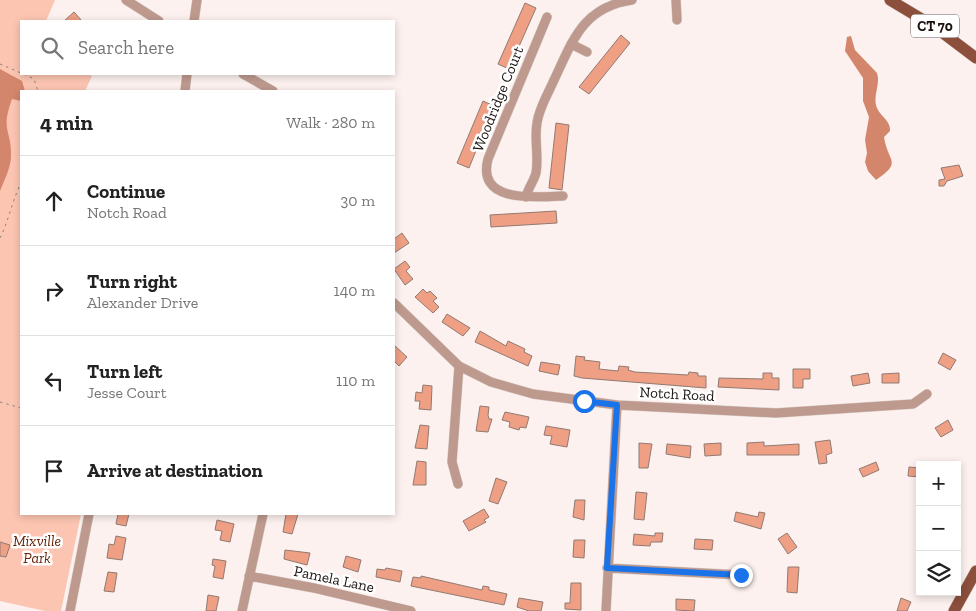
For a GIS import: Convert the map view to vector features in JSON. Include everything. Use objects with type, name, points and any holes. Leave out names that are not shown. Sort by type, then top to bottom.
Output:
[{"type":"main road","name":"CT 70","points":[[890,0],[935,26],[976,58]]},
{"type":"main road","points":[[954,611],[976,571]]},
{"type":"street","points":[[126,0],[157,20]]},
{"type":"street","points":[[194,20],[197,0]]},
{"type":"street","points":[[526,197],[528,187],[536,175],[538,116],[571,44],[582,26],[600,10],[620,2],[632,0]]},
{"type":"street","points":[[676,0],[677,20]]},
{"type":"street","name":"Woodridge Court","points":[[547,17],[487,165],[490,180],[498,190],[513,196],[563,196]]},
{"type":"street","points":[[571,44],[587,52]]},
{"type":"street","points":[[184,90],[187,75]]},
{"type":"street","points":[[245,75],[271,90]]},
{"type":"street","name":"Notch Road","points":[[395,304],[459,366],[491,382],[533,394],[617,405],[776,414],[913,404],[927,394]]},
{"type":"street","points":[[458,484],[452,462],[459,366]]},
{"type":"street","points":[[606,611],[617,405]]},
{"type":"street","points":[[70,611],[89,515]]},
{"type":"street","points":[[242,611],[262,515]]},
{"type":"street","points":[[607,568],[741,575]]},
{"type":"street","name":"Pamela Lane","points":[[250,576],[314,588],[411,611]]},
{"type":"path","points":[[0,64],[20,72]]},
{"type":"path","points":[[26,75],[34,79],[38,90]]},
{"type":"path","points":[[0,238],[8,223],[15,194],[20,184]]},
{"type":"path","points":[[0,402],[20,408]]},
{"type":"green space","name":"Mixville Park","points":[[0,0],[55,0],[46,20],[20,20],[20,75],[92,76],[85,90],[20,90],[20,515],[81,515],[61,611],[45,611],[0,601]]},
{"type":"shaded area","points":[[851,36],[855,50],[877,73],[876,104],[878,111],[890,127],[890,131],[884,137],[892,161],[891,165],[876,180],[868,171],[865,162],[867,153],[865,140],[869,117],[863,101],[863,78],[845,51],[847,37]]},
{"type":"shaded area","points":[[0,69],[22,81],[25,90],[20,90],[20,101],[12,99],[7,118],[11,158],[0,191]]},
{"type":"building","points":[[525,3],[536,8],[509,69],[498,64]]},
{"type":"building","points":[[74,12],[81,20],[65,20]]},
{"type":"building","points":[[621,35],[630,43],[589,94],[579,87]]},
{"type":"building","points":[[483,101],[494,106],[469,168],[457,163]]},
{"type":"building","points":[[556,123],[569,125],[562,190],[549,188]]},
{"type":"building","points":[[959,165],[963,176],[947,181],[944,186],[939,186],[939,180],[945,179],[941,168]]},
{"type":"building","points":[[556,211],[557,223],[491,227],[490,215]]},
{"type":"building","points":[[402,233],[409,243],[395,252],[395,238]]},
{"type":"building","points":[[405,261],[410,267],[406,271],[413,279],[405,285],[395,268]]},
{"type":"building","points":[[423,289],[427,293],[430,291],[437,298],[433,301],[439,307],[433,313],[415,297]]},
{"type":"building","points":[[447,314],[470,328],[463,336],[442,322]]},
{"type":"building","points":[[480,331],[506,346],[508,341],[525,349],[524,352],[532,356],[528,366],[475,342]]},
{"type":"building","points":[[395,346],[407,357],[399,366],[395,362]]},
{"type":"building","points":[[943,353],[956,360],[950,370],[938,363]]},
{"type":"building","points":[[576,356],[585,357],[584,360],[600,362],[599,369],[618,371],[619,366],[629,367],[628,370],[635,372],[688,375],[689,372],[698,373],[698,376],[706,376],[706,388],[582,378],[574,376]]},
{"type":"building","points":[[541,362],[560,365],[558,375],[539,371]]},
{"type":"building","points":[[793,369],[810,369],[810,379],[803,379],[803,388],[793,388]]},
{"type":"building","points":[[763,373],[772,373],[772,378],[779,378],[779,390],[718,387],[719,378],[763,379]]},
{"type":"building","points":[[868,373],[870,383],[853,386],[851,376]]},
{"type":"building","points":[[899,373],[899,383],[882,383],[882,374]]},
{"type":"building","points":[[423,385],[432,386],[431,410],[419,409],[420,401],[415,401],[416,392],[422,393]]},
{"type":"building","points":[[480,406],[489,407],[489,419],[492,419],[488,432],[476,431]]},
{"type":"building","points":[[505,412],[529,417],[526,428],[520,427],[519,430],[509,427],[510,422],[502,420]]},
{"type":"building","points":[[948,420],[953,430],[941,437],[935,428]]},
{"type":"building","points":[[420,425],[429,426],[427,449],[415,448]]},
{"type":"building","points":[[546,426],[570,430],[567,447],[550,444],[552,436],[544,435]]},
{"type":"building","points":[[830,440],[832,453],[826,455],[827,463],[819,464],[815,442]]},
{"type":"building","points":[[764,442],[764,446],[799,444],[799,455],[747,455],[747,443]]},
{"type":"building","points":[[639,443],[652,444],[648,468],[639,468]]},
{"type":"building","points":[[721,443],[721,455],[705,456],[704,444]]},
{"type":"building","points":[[667,444],[691,446],[690,458],[666,454]]},
{"type":"building","points":[[417,461],[426,462],[426,485],[413,485]]},
{"type":"building","points":[[876,462],[879,470],[863,477],[859,469]]},
{"type":"building","points":[[909,467],[916,468],[916,477],[908,476]]},
{"type":"building","points":[[496,478],[507,482],[498,504],[489,501]]},
{"type":"building","points":[[636,492],[647,493],[644,520],[634,519]]},
{"type":"building","points":[[575,500],[585,500],[584,520],[573,517]]},
{"type":"building","points":[[484,509],[489,517],[484,520],[486,522],[469,531],[463,521]]},
{"type":"building","points":[[736,512],[758,517],[759,512],[765,513],[761,529],[734,521]]},
{"type":"building","points":[[118,515],[129,515],[126,526],[116,524]]},
{"type":"building","points":[[286,515],[298,515],[292,534],[283,532]]},
{"type":"building","points":[[217,520],[234,524],[230,542],[220,540],[222,531],[215,530]]},
{"type":"building","points":[[655,533],[663,533],[662,542],[651,542],[650,546],[633,545],[634,534],[655,536]]},
{"type":"building","points":[[787,533],[797,547],[788,554],[778,539]]},
{"type":"building","points":[[116,536],[126,538],[122,560],[107,558],[109,544],[114,545]]},
{"type":"building","points":[[695,539],[713,540],[712,550],[694,549]]},
{"type":"building","points":[[574,540],[585,540],[584,558],[573,557]]},
{"type":"building","points":[[0,542],[10,545],[6,557],[0,556]]},
{"type":"building","points":[[285,550],[310,553],[307,565],[284,559]]},
{"type":"building","points":[[346,556],[361,560],[358,572],[343,567]]},
{"type":"building","points":[[213,559],[226,561],[223,579],[213,577],[215,566],[212,565]]},
{"type":"building","points":[[788,567],[799,567],[797,593],[787,592]]},
{"type":"building","points":[[386,568],[402,571],[400,582],[376,577],[377,569],[385,570]]},
{"type":"building","points":[[108,572],[117,573],[114,592],[104,591]]},
{"type":"building","points":[[421,576],[482,590],[483,586],[489,587],[489,590],[507,594],[504,605],[411,586],[413,577],[421,578]]},
{"type":"building","points":[[571,583],[581,583],[581,610],[565,609],[565,603],[570,603]]},
{"type":"building","points":[[208,595],[219,597],[216,611],[206,611]]},
{"type":"building","points":[[519,598],[543,602],[541,611],[529,611],[517,607]]},
{"type":"building","points":[[901,598],[911,602],[907,611],[897,611]]},
{"type":"building","points":[[676,599],[695,600],[694,611],[676,610]]},
{"type":"route","points":[[584,401],[617,405],[607,568],[741,575]]}]
